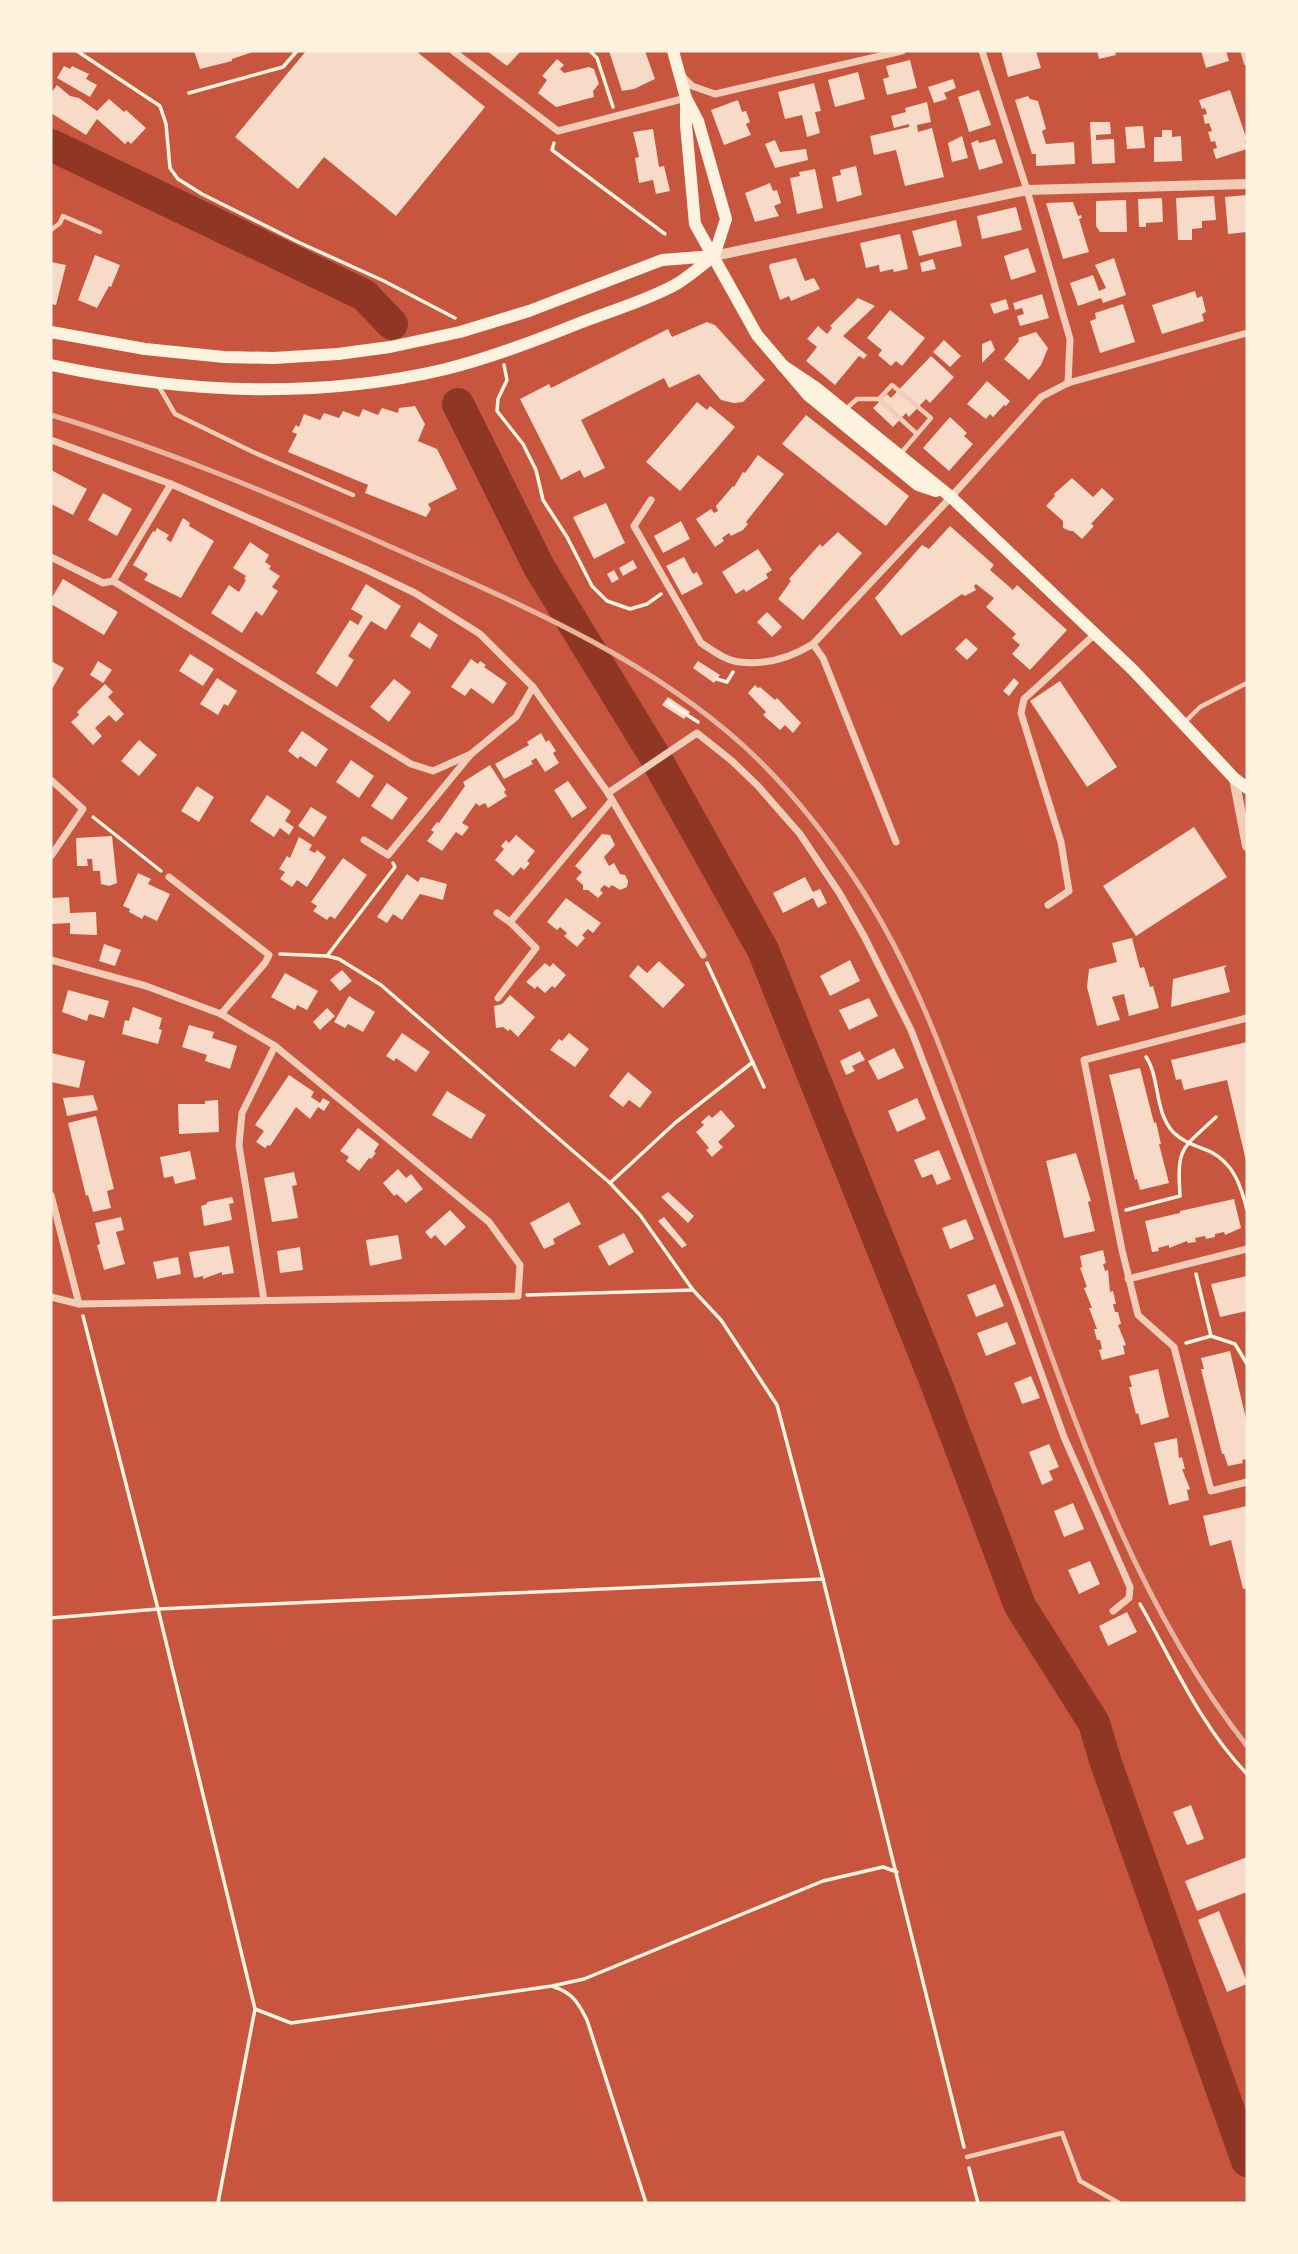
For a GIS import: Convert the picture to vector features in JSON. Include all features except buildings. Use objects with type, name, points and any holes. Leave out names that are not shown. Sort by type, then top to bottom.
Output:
[{"type":"main road","points":[[673,51],[686,98],[695,225],[757,335],[808,395],[918,485],[951,498]]},
{"type":"main road","points":[[51,365],[158,384],[245,390],[348,385],[403,378],[449,368],[538,340],[673,287],[714,256],[726,219],[698,121],[686,98]]},
{"type":"main road","points":[[51,332],[145,349],[225,358],[338,355],[460,332],[528,311],[662,260],[714,256]]},
{"type":"main road","points":[[782,365],[844,411],[951,498],[1133,670],[1234,778],[1247,788]]},
{"type":"street","points":[[453,51],[558,131],[686,98]]},
{"type":"street","points":[[680,73],[692,86],[715,94],[902,51]]},
{"type":"street","points":[[982,51],[1027,190],[1070,339],[1068,383]]},
{"type":"street","points":[[1244,51],[1247,62]]},
{"type":"street","points":[[714,256],[1027,190],[1247,184]]},
{"type":"street","points":[[650,500],[634,526],[701,643],[720,655],[739,662],[777,660],[799,653],[813,643],[951,498],[1041,397],[1068,383],[1247,333]]},
{"type":"street","points":[[51,440],[171,484],[289,534],[415,593],[480,634],[533,687],[610,797],[703,955]]},
{"type":"street","points":[[113,581],[171,484]]},
{"type":"street","points":[[51,557],[103,583],[113,581],[411,764],[433,771],[471,754]]},
{"type":"street","points":[[1048,905],[1069,891],[1060,842],[1021,713],[1024,699],[1094,635]]},
{"type":"street","points":[[813,643],[823,658],[896,842]]},
{"type":"street","points":[[364,840],[388,855],[471,754],[516,718],[533,687]]},
{"type":"street","points":[[510,922],[610,797],[631,778],[697,733],[758,786],[806,844],[864,936],[911,1030],[1017,1306],[1064,1437],[1130,1587],[1129,1598],[1113,1611]]},
{"type":"street","points":[[1234,778],[1247,846]]},
{"type":"street","points":[[51,780],[83,810],[51,856]]},
{"type":"street","points":[[169,877],[269,955],[221,1014]]},
{"type":"street","points":[[496,913],[510,922],[536,948],[498,998]]},
{"type":"street","points":[[51,960],[146,986],[221,1014],[275,1046],[489,1223],[520,1265],[518,1296],[79,1304],[51,1297]]},
{"type":"street","points":[[1247,1018],[1084,1060],[1114,1213],[1138,1315],[1174,1347],[1211,1491],[1247,1482]]},
{"type":"street","points":[[264,1300],[239,1145],[242,1113],[275,1046]]},
{"type":"street","points":[[51,1195],[79,1304]]},
{"type":"street","points":[[1128,1279],[1247,1249]]},
{"type":"lane","points":[[51,230],[60,223],[63,216],[100,232]]},
{"type":"lane","points":[[158,384],[175,414],[253,452],[353,495]]},
{"type":"lane","points":[[878,399],[892,385],[931,418],[898,456]]},
{"type":"lane","points":[[844,411],[857,399],[878,399],[917,433]]},
{"type":"lane","points":[[1184,723],[1200,707],[1247,683]]},
{"type":"lane","points":[[967,2157],[1062,2133],[1080,2181],[1119,2203]]},
{"type":"path","points":[[77,51],[159,106],[166,124],[170,168],[178,179],[202,194],[456,318]]},
{"type":"path","points":[[189,93],[283,67],[296,51]]},
{"type":"path","points":[[590,51],[597,58],[616,116]]},
{"type":"path","points":[[558,131],[552,150],[665,234]]},
{"type":"path","points":[[501,351],[507,380],[498,399],[497,411],[523,444],[536,470],[543,500],[567,537],[592,586],[607,601],[630,608],[647,604],[668,589]]},
{"type":"path","points":[[717,679],[727,682],[739,662]]},
{"type":"path","points":[[667,702],[687,715]]},
{"type":"path","points":[[83,810],[169,877]]},
{"type":"path","points":[[327,956],[395,867]]},
{"type":"path","points":[[269,955],[298,954],[339,959],[381,985],[610,1183],[640,1215],[693,1290],[721,1320],[777,1405],[897,1872],[978,2203]]},
{"type":"path","points":[[703,955],[764,1087]]},
{"type":"path","points":[[1143,1045],[1164,1118],[1173,1131],[1188,1144],[1226,1161],[1238,1182],[1247,1210]]},
{"type":"path","points":[[610,1183],[675,1124],[753,1062]]},
{"type":"path","points":[[1114,1213],[1180,1196],[1180,1154],[1216,1117]]},
{"type":"path","points":[[1193,1263],[1211,1336]]},
{"type":"path","points":[[518,1296],[693,1290]]},
{"type":"path","points":[[79,1304],[158,1609],[255,2009],[218,2203]]},
{"type":"path","points":[[1174,1347],[1211,1336],[1235,1344],[1247,1364]]},
{"type":"path","points":[[51,1618],[158,1609],[823,1579]]},
{"type":"path","points":[[1130,1587],[1196,1707],[1219,1742],[1247,1774]]},
{"type":"path","points":[[255,2009],[291,2023],[552,1986],[584,1979],[823,1881],[883,1867],[897,1872]]},
{"type":"path","points":[[552,1986],[566,1990],[578,2002],[587,2020],[646,2203]]},
{"type":"waterway","points":[[51,145],[364,295],[392,324]]},
{"type":"waterway","points":[[458,404],[539,567],[654,755],[763,950],[936,1383],[1020,1606],[1094,1723],[1247,2161]]},
{"type":"railway","points":[[51,415],[135,442],[258,490],[476,585],[571,630],[617,655],[705,713],[761,762],[790,794],[818,827],[855,879],[880,920],[923,1005],[958,1094],[1079,1432],[1106,1498],[1168,1626],[1205,1688],[1247,1746]]}]
